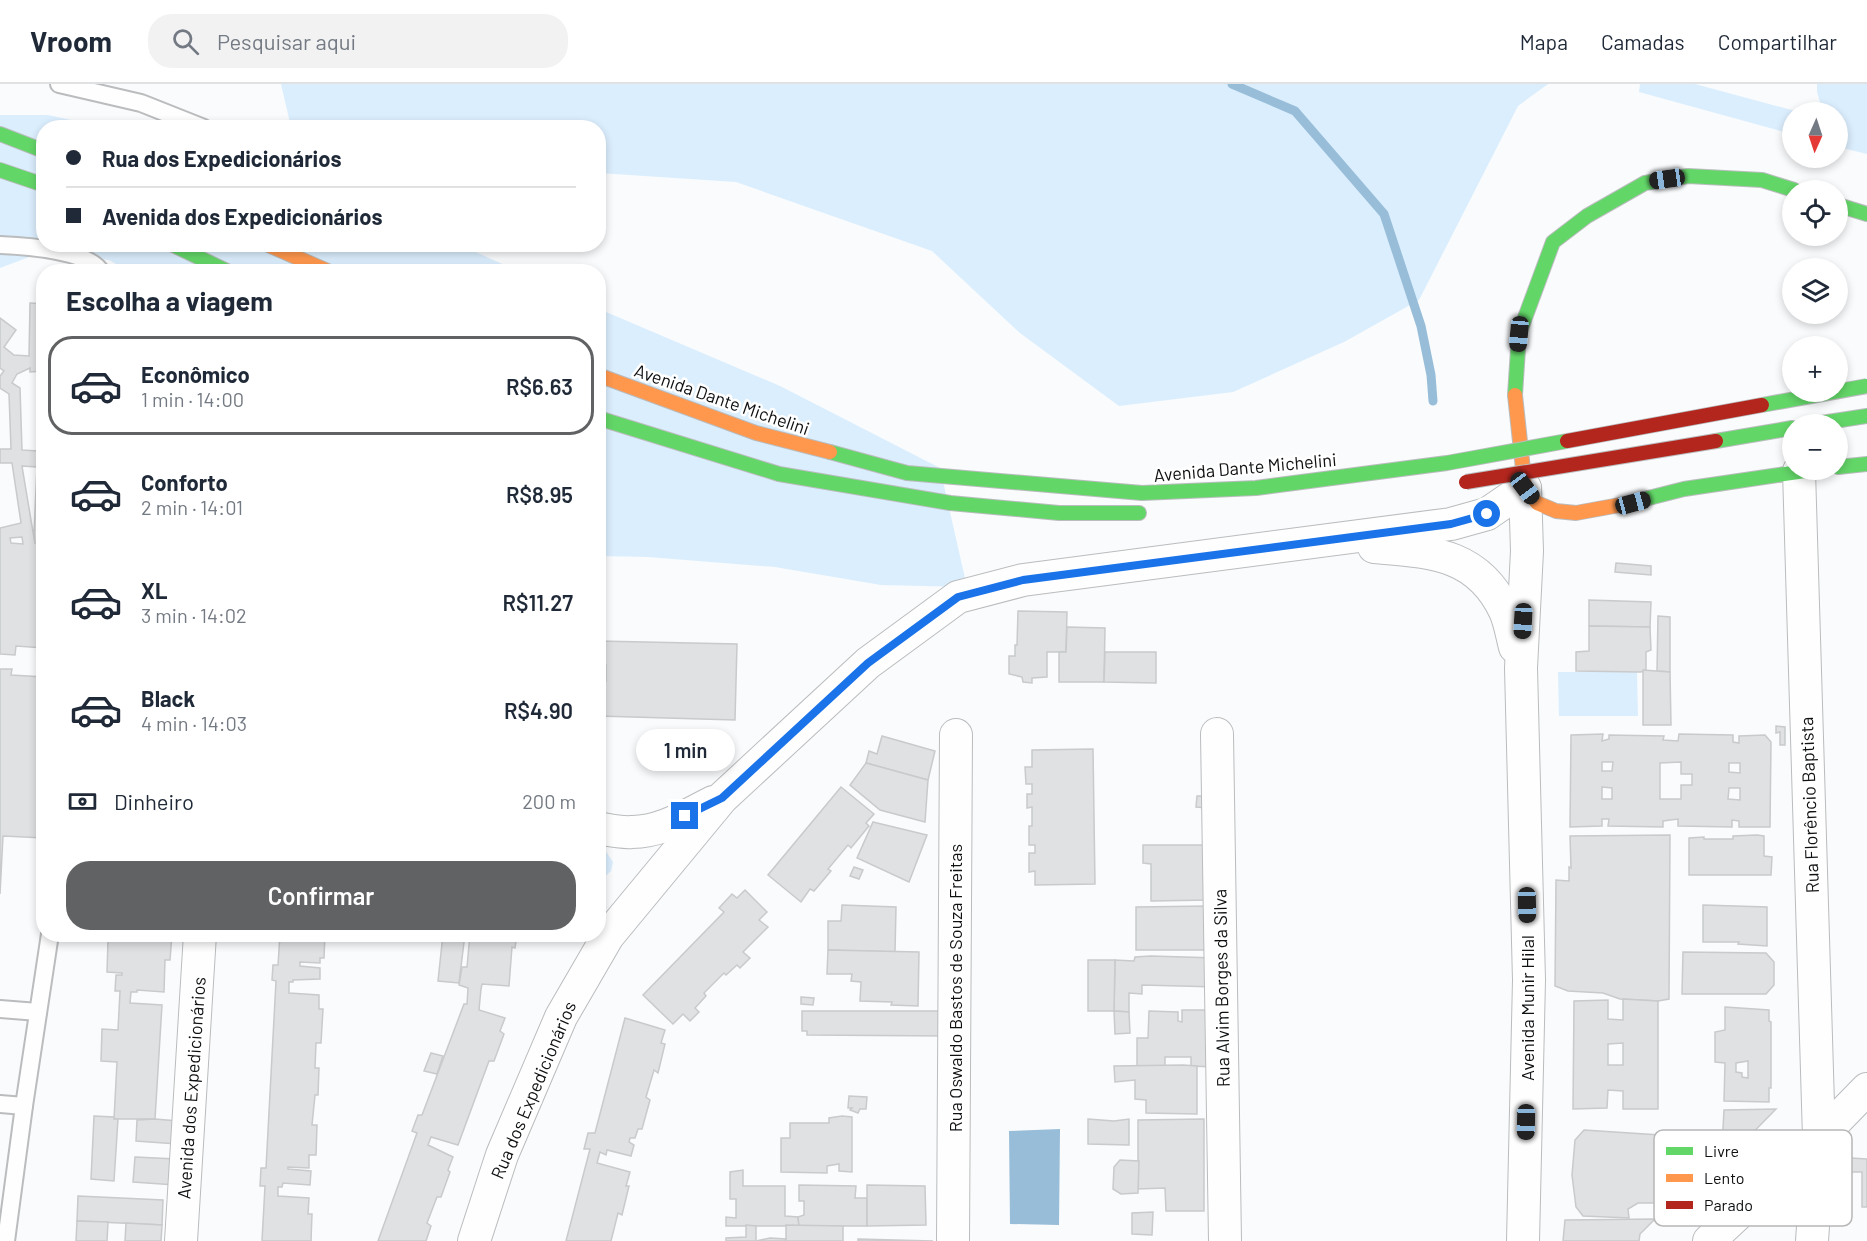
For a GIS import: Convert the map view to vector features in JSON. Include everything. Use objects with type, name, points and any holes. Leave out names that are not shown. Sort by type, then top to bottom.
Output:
[{"type":"main road","points":[[0,134],[36,148]]},
{"type":"main road","points":[[0,170],[36,182]]},
{"type":"main road","points":[[1782,186],[1762,180],[1688,176],[1645,183],[1587,216],[1553,242],[1519,334],[1514,402],[1525,488],[1537,503],[1546,508],[1576,513],[1633,503],[1684,489],[1782,474]]},
{"type":"main road","points":[[1848,208],[1867,214]]},
{"type":"main road","points":[[188,252],[213,264]]},
{"type":"main road","points":[[284,252],[312,264]]},
{"type":"main road","name":"Avenida Dante Michelini","points":[[606,378],[756,433],[907,473],[1142,493],[1256,488],[1446,463],[1867,386]]},
{"type":"main road","points":[[1848,419],[1867,416]]},
{"type":"main road","points":[[606,420],[779,474],[950,503],[1059,513],[1145,513]]},
{"type":"main road","points":[[1458,483],[1782,430]]},
{"type":"main road","points":[[1848,466],[1867,464]]},
{"type":"street","name":"Rua Florêncio Baptista","points":[[1805,480],[1819,1130]]},
{"type":"street","name":"Rua dos Expedicionários","points":[[606,939],[722,798],[868,663],[958,597],[1023,580],[1451,524],[1487,514],[1525,488]]},
{"type":"street","name":"Avenida Munir Hilal","points":[[1523,1241],[1529,980],[1521,668],[1527,551],[1525,488]]},
{"type":"street","name":"Avenida Munir Hilal","points":[[1317,541],[1421,551],[1453,559],[1482,576],[1505,611],[1521,668]]},
{"type":"street","name":"Rua Alvim Borges da Silva","points":[[1218,734],[1225,1241]]},
{"type":"street","name":"Rua Oswaldo Bastos de Souza Freitas","points":[[953,1241],[956,735]]},
{"type":"street","points":[[606,829],[630,832],[649,831],[666,826],[722,798]]},
{"type":"street","name":"Avenida dos Expedicionários","points":[[181,1241],[200,942]]},
{"type":"street","name":"Rua dos Expedicionários","points":[[474,1241],[502,1155],[561,1017],[605,942]]},
{"type":"street","points":[[1827,1130],[1867,1089]]},
{"type":"street","points":[[1709,1241],[1725,1226]]},
{"type":"street","name":"Rua Florêncio Baptista","points":[[1812,1241],[1813,1226]]},
{"type":"lane","points":[[59,84],[141,103],[184,120]]},
{"type":"lane","points":[[0,245],[36,250]]},
{"type":"lane","points":[[56,252],[72,254],[95,264]]},
{"type":"lane","points":[[6,1241],[49,942]]},
{"type":"lane","points":[[0,1009],[38,1012]]},
{"type":"lane","points":[[0,1104],[24,1106]]},
{"type":"shaded area","points":[[281,84],[1548,84],[1518,106],[1419,300],[1344,342],[1233,392],[1119,406],[1020,333],[932,251],[736,182],[606,173],[606,120],[289,120]]},
{"type":"shaded area","points":[[1640,84],[1695,84],[1782,107],[1782,131],[1639,92]]},
{"type":"shaded area","points":[[1817,84],[1867,84],[1867,154],[1848,149],[1848,102],[1820,102]]},
{"type":"shaded area","points":[[0,115],[48,115],[71,120],[36,120],[36,252],[476,252],[502,264],[116,264],[109,260],[40,253],[0,268]]},
{"type":"shaded area","points":[[606,312],[780,386],[940,468],[967,587],[881,585],[775,567],[648,557],[606,556]]},
{"type":"shaded area","points":[[1558,672],[1637,672],[1638,716],[1559,716]]},
{"type":"shaded area","points":[[606,852],[613,862],[611,871],[606,876]]},
{"type":"water","points":[[1060,1129],[1059,1225],[1010,1224],[1009,1131]]},
{"type":"building","points":[[30,303],[36,303],[36,372],[30,372],[30,368],[17,374],[12,383],[20,388],[22,450],[36,451],[36,467],[22,466],[35,544],[36,489],[36,647],[16,646],[15,655],[0,654],[0,528],[21,523],[12,463],[0,463],[0,449],[11,449],[9,394],[0,388],[0,376],[4,371],[0,368],[0,318],[16,330],[4,347],[14,355],[29,356]],"holes":[[[22,537],[23,544],[11,543],[10,538]]]},
{"type":"building","points":[[1616,563],[1651,566],[1651,575],[1615,572]]},
{"type":"building","points":[[1589,600],[1651,602],[1650,627],[1589,626]]},
{"type":"building","points":[[1018,611],[1067,612],[1066,652],[1047,652],[1047,677],[1032,678],[1032,683],[1023,682],[1022,677],[1009,674],[1009,656],[1015,656],[1015,645],[1017,645]]},
{"type":"building","points":[[1658,616],[1670,617],[1670,672],[1657,671]]},
{"type":"building","points":[[1589,626],[1650,627],[1651,650],[1646,652],[1646,671],[1576,671],[1576,652],[1589,651]]},
{"type":"building","points":[[1067,627],[1105,628],[1104,682],[1059,682],[1059,652],[1066,652]]},
{"type":"building","points":[[606,641],[737,644],[735,720],[606,716]]},
{"type":"building","points":[[1105,652],[1156,652],[1156,683],[1104,682]]},
{"type":"building","points":[[0,669],[12,669],[11,675],[36,677],[36,838],[3,836],[0,894]]},
{"type":"building","points":[[1643,670],[1670,672],[1671,725],[1643,725]]},
{"type":"building","points":[[1776,726],[1785,727],[1785,745],[1780,745],[1780,732],[1776,733]]},
{"type":"building","points":[[1603,734],[1602,741],[1609,739],[1609,735],[1664,736],[1663,740],[1678,741],[1679,734],[1733,735],[1733,742],[1739,743],[1739,736],[1765,735],[1771,742],[1770,827],[1739,827],[1739,821],[1732,820],[1732,827],[1678,826],[1678,819],[1663,821],[1663,827],[1608,826],[1609,819],[1602,819],[1602,826],[1570,827],[1571,735]],"holes":[[[1602,762],[1613,762],[1612,771],[1602,771]],[[1681,762],[1681,774],[1692,774],[1692,785],[1681,785],[1681,799],[1660,799],[1660,763]],[[1729,763],[1740,763],[1740,773],[1729,772]],[[1602,787],[1612,788],[1612,799],[1602,799]],[[1729,788],[1740,788],[1740,800],[1728,799]]]},
{"type":"building","points":[[882,736],[935,751],[928,780],[866,763],[869,751],[877,754]]},
{"type":"building","points":[[1093,749],[1095,884],[1035,885],[1035,871],[1029,872],[1029,853],[1035,853],[1035,845],[1029,845],[1032,807],[1027,808],[1027,794],[1032,794],[1032,784],[1026,784],[1025,767],[1032,767],[1032,750]]},
{"type":"building","points":[[866,763],[928,780],[925,822],[880,810],[850,785]]},
{"type":"building","points":[[841,787],[874,814],[866,823],[869,826],[851,848],[848,845],[828,869],[831,871],[814,891],[810,889],[801,902],[768,875]]},
{"type":"building","points":[[1197,796],[1208,796],[1208,808],[1196,807]]},
{"type":"building","points":[[873,822],[927,835],[909,882],[857,858]]},
{"type":"building","points":[[1670,835],[1669,999],[1658,1001],[1620,999],[1603,993],[1568,991],[1555,986],[1556,880],[1569,881],[1570,836]]},
{"type":"building","points":[[1733,836],[1764,836],[1764,856],[1772,857],[1771,875],[1689,875],[1689,838],[1733,839]]},
{"type":"building","points":[[1143,845],[1211,845],[1211,900],[1151,901],[1151,864],[1143,863]]},
{"type":"building","points":[[854,867],[863,870],[859,879],[850,876]]},
{"type":"building","points":[[745,890],[767,912],[759,920],[768,927],[743,952],[750,958],[740,968],[737,965],[726,975],[724,973],[704,993],[706,996],[695,1008],[699,1012],[690,1021],[683,1014],[673,1024],[643,995],[724,912],[719,908],[732,894],[737,898]]},
{"type":"building","points":[[842,905],[896,907],[895,952],[828,950],[828,921],[841,921]]},
{"type":"building","points":[[1703,905],[1767,907],[1767,946],[1738,944],[1739,942],[1703,942]]},
{"type":"building","points":[[1209,906],[1209,950],[1136,950],[1136,907]]},
{"type":"building","points":[[108,942],[171,942],[170,960],[165,960],[164,992],[137,990],[137,992],[131,992],[130,1003],[162,1005],[155,1119],[114,1119],[117,1062],[101,1061],[102,1029],[118,1030],[120,991],[115,991],[116,975],[122,975],[122,973],[107,972]]},
{"type":"building","points":[[279,942],[325,942],[324,958],[320,958],[320,963],[300,962],[300,966],[320,968],[320,979],[289,982],[289,993],[319,995],[319,1009],[323,1009],[321,1043],[316,1043],[315,1068],[319,1068],[318,1095],[315,1095],[312,1125],[317,1125],[316,1155],[309,1155],[309,1168],[288,1167],[288,1169],[311,1171],[310,1185],[283,1183],[282,1187],[278,1187],[278,1196],[309,1198],[308,1214],[312,1214],[311,1241],[262,1241],[265,1186],[260,1186],[261,1168],[266,1168],[276,981],[272,980],[273,965],[278,965]]},
{"type":"building","points":[[442,942],[464,942],[459,983],[438,981]]},
{"type":"building","points":[[469,942],[516,942],[515,948],[512,947],[509,986],[482,984],[481,989],[479,1010],[505,1018],[500,1031],[504,1034],[494,1061],[489,1061],[458,1145],[431,1137],[428,1145],[453,1157],[441,1197],[437,1197],[427,1223],[431,1226],[426,1241],[378,1241],[417,1133],[412,1131],[418,1115],[422,1115],[464,1004],[467,1004],[468,988],[459,985],[462,967],[467,967]]},
{"type":"building","points":[[828,950],[919,952],[918,1006],[860,1001],[861,982],[851,981],[852,974],[827,974]]},
{"type":"building","points":[[1683,952],[1766,953],[1774,962],[1774,985],[1766,994],[1682,994]]},
{"type":"building","points":[[1135,957],[1217,958],[1217,987],[1142,985],[1142,994],[1129,993],[1129,1012],[1114,1011],[1115,960],[1134,961]]},
{"type":"building","points":[[1088,960],[1115,960],[1114,1011],[1088,1011]]},
{"type":"building","points":[[801,997],[814,998],[813,1005],[801,1004]]},
{"type":"building","points":[[1623,999],[1658,1001],[1658,1109],[1623,1109],[1623,1091],[1608,1090],[1607,1108],[1573,1109],[1574,1001],[1608,1000],[1608,1019],[1623,1020]],"holes":[[[1623,1043],[1623,1065],[1608,1065],[1608,1044]]]},
{"type":"building","points":[[1725,1007],[1769,1010],[1771,1088],[1769,1088],[1769,1102],[1724,1101],[1725,1063],[1715,1062],[1715,1032],[1725,1030]],"holes":[[[1748,1061],[1748,1078],[1736,1072],[1736,1063]]]},
{"type":"building","points":[[1182,1010],[1214,1010],[1214,1067],[1191,1066],[1191,1057],[1165,1057],[1165,1066],[1137,1067],[1137,1038],[1148,1038],[1149,1011],[1178,1012],[1178,1021],[1182,1022]]},
{"type":"building","points":[[802,1011],[947,1011],[947,1036],[807,1035],[807,1031],[802,1031]]},
{"type":"building","points":[[1114,1011],[1129,1012],[1130,1033],[1115,1034]]},
{"type":"building","points":[[625,1018],[665,1030],[661,1043],[665,1044],[658,1073],[654,1070],[646,1097],[650,1100],[642,1129],[638,1129],[635,1138],[630,1138],[629,1142],[634,1145],[631,1156],[607,1150],[606,1155],[600,1152],[597,1163],[630,1172],[622,1215],[618,1213],[611,1241],[566,1241],[590,1149],[584,1149],[588,1133],[595,1133]]},
{"type":"building","points":[[431,1053],[443,1056],[437,1074],[424,1071]]},
{"type":"building","points":[[1114,1066],[1197,1066],[1197,1114],[1146,1113],[1146,1100],[1135,1099],[1135,1080],[1115,1082]]},
{"type":"building","points":[[849,1096],[867,1097],[866,1109],[860,1109],[858,1113],[850,1110],[852,1108],[848,1108]]},
{"type":"building","points":[[1776,1109],[1755,1130],[1723,1130],[1724,1110]]},
{"type":"building","points":[[94,1116],[118,1119],[114,1181],[91,1179]]},
{"type":"building","points":[[852,1117],[852,1172],[839,1171],[839,1164],[827,1166],[827,1173],[781,1172],[781,1138],[790,1138],[790,1123],[829,1123],[829,1118]]},
{"type":"building","points":[[1088,1119],[1114,1121],[1129,1119],[1129,1145],[1088,1144]]},
{"type":"building","points":[[1204,1119],[1204,1211],[1166,1211],[1165,1188],[1138,1189],[1138,1120]]},
{"type":"building","points":[[137,1120],[178,1121],[177,1144],[136,1141]]},
{"type":"building","points":[[1584,1130],[1654,1135],[1654,1203],[1638,1203],[1628,1209],[1629,1218],[1583,1216],[1576,1207],[1572,1175],[1575,1140]]},
{"type":"building","points":[[135,1157],[176,1159],[175,1185],[133,1182]]},
{"type":"building","points":[[1852,1158],[1867,1159],[1867,1207],[1862,1207],[1862,1172],[1852,1172]]},
{"type":"building","points":[[1120,1160],[1139,1161],[1138,1193],[1121,1194],[1113,1189],[1114,1167]]},
{"type":"building","points":[[743,1170],[743,1186],[785,1186],[785,1216],[798,1217],[799,1226],[726,1226],[726,1217],[736,1218],[736,1199],[730,1199],[730,1172]]},
{"type":"building","points":[[799,1185],[856,1186],[855,1198],[867,1198],[867,1226],[799,1226],[798,1217],[804,1215],[804,1201],[799,1201]]},
{"type":"building","points":[[867,1185],[925,1186],[926,1225],[867,1226]]},
{"type":"building","points":[[78,1196],[163,1200],[162,1225],[77,1221]]},
{"type":"building","points":[[1153,1212],[1152,1235],[1132,1234],[1132,1213]]},
{"type":"building","points":[[1654,1219],[1640,1234],[1639,1241],[1563,1241],[1565,1220]]},
{"type":"building","points":[[77,1221],[108,1222],[107,1241],[76,1241]]},
{"type":"building","points":[[126,1223],[162,1225],[161,1241],[125,1241]]},
{"type":"building","points":[[746,1225],[756,1226],[756,1241],[726,1241],[726,1238],[746,1237]]},
{"type":"building","points":[[786,1225],[843,1226],[843,1241],[786,1241]]},
{"type":"building","points":[[770,1238],[786,1239],[786,1241],[756,1241]]},
{"type":"building","points":[[858,1239],[933,1241],[858,1241]]},
{"type":"waterway","points":[[1232,84],[1295,111],[1384,214],[1421,326],[1431,375],[1433,401]]},
{"type":"traffic: fast","points":[[0,134],[36,148]]},
{"type":"traffic: fast","points":[[0,170],[36,182]]},
{"type":"traffic: fast","points":[[1515,395],[1519,334],[1553,242],[1587,216],[1645,183],[1688,176],[1762,180],[1782,186]]},
{"type":"traffic: fast","points":[[1848,208],[1867,214]]},
{"type":"traffic: fast","points":[[188,252],[212,264]]},
{"type":"traffic: fast","points":[[1762,405],[1867,386]]},
{"type":"traffic: fast","points":[[1848,419],[1867,416]]},
{"type":"traffic: fast","points":[[606,420],[779,474],[950,503],[1059,513],[1139,513]]},
{"type":"traffic: fast","points":[[1716,441],[1782,430]]},
{"type":"traffic: fast","points":[[1142,493],[1256,488],[1447,463],[1567,441]]},
{"type":"traffic: fast","points":[[830,452],[907,473],[1142,493]]},
{"type":"traffic: fast","points":[[1848,466],[1867,464]]},
{"type":"traffic: fast","points":[[1625,504],[1684,489],[1782,474]]},
{"type":"traffic: slow","points":[[284,252],[312,264]]},
{"type":"traffic: slow","points":[[606,378],[756,433],[830,452]]},
{"type":"traffic: slow","points":[[1515,395],[1525,488],[1537,503],[1556,511],[1576,513],[1625,504]]},
{"type":"traffic: jam","points":[[1567,441],[1762,405]]},
{"type":"traffic: jam","points":[[1466,482],[1716,441]]},
{"type":"route","points":[[685,816],[722,798],[868,663],[958,597],[1023,580],[1451,524],[1487,514]]}]
